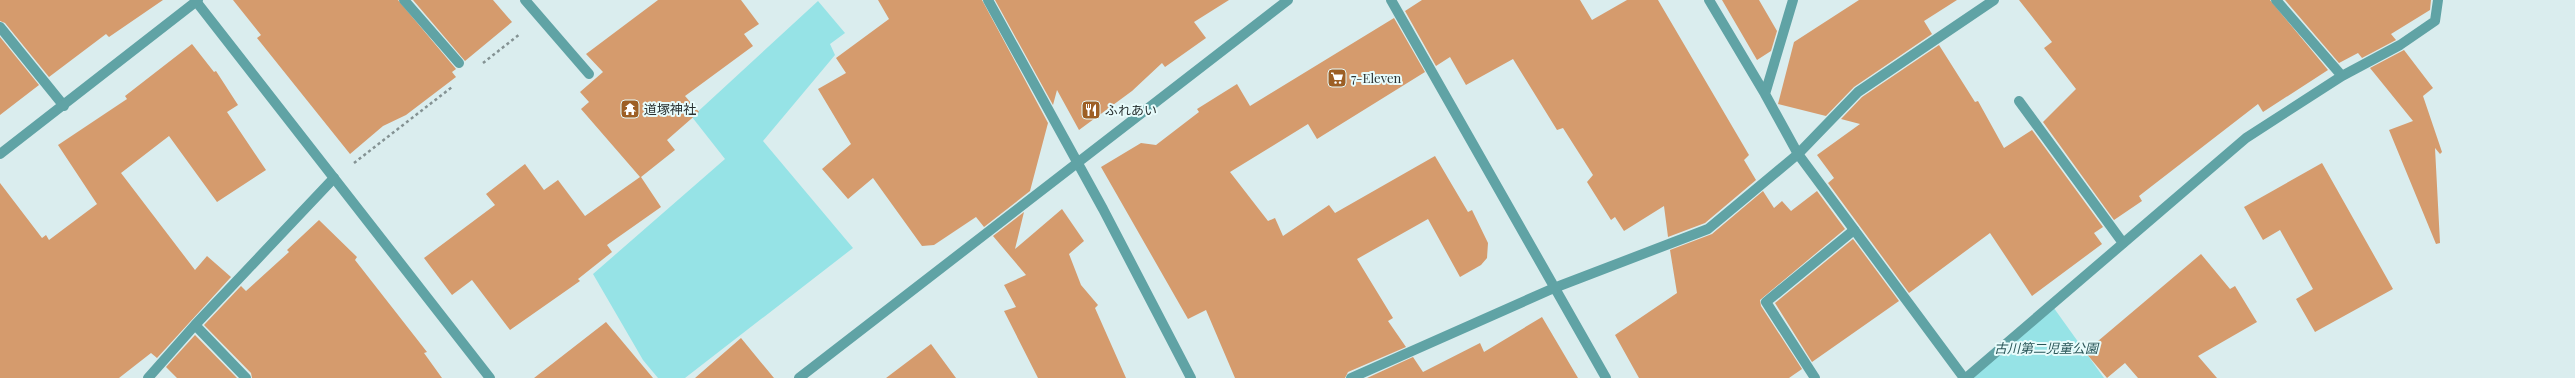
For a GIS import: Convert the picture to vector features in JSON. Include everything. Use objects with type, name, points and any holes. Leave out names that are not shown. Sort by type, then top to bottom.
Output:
[{"type":"street","points":[[0,154],[64,106],[197,0],[490,378]]},
{"type":"street","points":[[404,0],[460,63]]},
{"type":"street","points":[[525,0],[589,74]]},
{"type":"street","points":[[988,0],[1077,163],[1191,378]]},
{"type":"street","points":[[799,378],[1288,0]]},
{"type":"street","points":[[1391,0],[1606,378]]},
{"type":"street","points":[[1708,0],[1765,94],[1798,154],[1965,378],[2246,138],[2342,76],[2400,45],[2435,21],[2438,0]]},
{"type":"street","points":[[1765,94],[1793,0]]},
{"type":"street","points":[[1351,378],[1554,288],[1708,229],[1798,154],[1858,92],[1994,0]]},
{"type":"street","points":[[2276,0],[2342,76]]},
{"type":"street","points":[[0,27],[64,106]]},
{"type":"street","points":[[2019,101],[2123,243]]},
{"type":"street","points":[[148,378],[195,325],[334,178]]},
{"type":"street","points":[[1815,378],[1766,302],[1854,230]]},
{"type":"street","points":[[195,325],[246,378]]},
{"type":"path","points":[[478,66],[541,18]]},
{"type":"path","points":[[334,178],[453,86]]},
{"type":"green space","points":[[818,1],[845,33],[830,44],[835,55],[763,141],[853,248],[685,378],[658,378],[643,360],[593,274],[725,159],[692,117]]},
{"type":"green space","name":"古川第二児童公園","points":[[2051,304],[2104,378],[1966,378]]},
{"type":"building","points":[[0,0],[163,0],[109,37],[106,34],[49,77],[5,23],[0,21]]},
{"type":"building","points":[[233,0],[398,0],[456,69],[452,72],[456,77],[406,115],[383,126],[350,154],[257,38],[261,35]]},
{"type":"building","points":[[413,0],[493,0],[512,22],[465,61]]},
{"type":"building","points":[[658,0],[741,0],[759,24],[744,34],[753,46],[685,96],[699,112],[667,140],[675,150],[641,177],[661,207],[607,245],[612,252],[578,279],[580,281],[510,330],[472,280],[452,295],[424,258],[495,205],[486,194],[525,164],[544,190],[558,180],[585,216],[640,177],[581,109],[589,102],[580,92],[603,72],[586,54]]},
{"type":"building","points":[[878,0],[982,0],[1048,123],[1030,191],[984,227],[976,217],[934,245],[922,246],[873,178],[848,199],[822,169],[851,144],[818,89],[846,73],[836,58],[889,19]]},
{"type":"building","points":[[995,0],[1229,0],[1194,22],[1206,38],[1165,67],[1162,63],[1132,91],[1079,130],[1057,90],[1053,105]]},
{"type":"building","points":[[1422,0],[1580,0],[1592,20],[1627,0],[1658,0],[1749,155],[1744,160],[1756,180],[1705,223],[1668,237],[1664,206],[1624,231],[1615,217],[1611,220],[1587,182],[1593,175],[1563,128],[1557,130],[1513,59],[1466,85],[1450,57],[1436,66],[1405,11]]},
{"type":"building","points":[[1722,0],[1759,0],[1777,31],[1771,51],[1757,60]]},
{"type":"building","points":[[1859,0],[1957,0],[1924,21],[1932,34],[1854,87],[1826,116],[1778,104],[1794,42]]},
{"type":"building","points":[[2019,0],[2270,0],[2328,70],[2263,112],[2258,104],[2139,196],[2142,201],[2114,220],[2043,122],[2076,89],[2044,48],[2052,42]]},
{"type":"building","points":[[2285,0],[2431,0],[2430,10],[2391,34],[2396,40],[2362,58],[2358,53],[2339,63]]},
{"type":"building","points":[[1394,18],[1425,72],[1317,139],[1308,124],[1230,172],[1268,221],[1275,218],[1283,236],[1329,205],[1335,213],[1435,156],[1468,212],[1472,210],[1488,243],[1487,258],[1481,265],[1460,277],[1428,219],[1357,259],[1393,318],[1388,321],[1406,347],[1348,372],[1345,378],[1235,378],[1206,310],[1188,319],[1101,167],[1141,143],[1156,145],[1199,112],[1197,109],[1237,84],[1250,106]]},
{"type":"building","points":[[0,37],[39,85],[0,115]]},
{"type":"building","points":[[192,44],[214,72],[216,71],[238,105],[227,112],[266,170],[217,202],[169,136],[121,173],[195,270],[207,256],[231,277],[157,358],[151,353],[119,378],[0,378],[0,183],[42,238],[46,235],[49,240],[97,204],[58,145],[127,99],[125,96]]},
{"type":"building","points":[[1939,45],[1975,102],[1978,101],[2004,148],[2032,130],[2103,227],[2094,233],[2102,244],[2032,296],[1990,233],[1909,293],[1828,183],[1834,178],[1817,155],[1860,124],[1841,119],[1862,97]]},
{"type":"building","points":[[2404,50],[2433,88],[2423,96],[2442,152],[2440,154],[2435,148],[2440,243],[2436,244],[2389,130],[2413,121],[2370,68]]},
{"type":"building","points":[[2322,163],[2393,289],[2315,332],[2296,299],[2313,289],[2280,230],[2263,240],[2244,207]]},
{"type":"building","points":[[1763,191],[1774,208],[1782,201],[1791,211],[1817,191],[1845,229],[1760,300],[1761,306],[1802,369],[1789,378],[1639,378],[1615,335],[1677,293],[1670,250],[1712,234]]},
{"type":"building","points":[[1062,209],[1084,241],[1069,254],[1081,285],[1098,305],[1095,308],[1126,378],[1038,378],[1004,311],[1016,307],[1004,285],[1026,275],[993,236],[1024,212],[1015,249]]},
{"type":"building","points":[[319,220],[357,257],[355,260],[427,352],[424,353],[442,378],[252,378],[251,373],[204,325],[241,286],[246,291],[289,252],[287,250]]},
{"type":"building","points":[[1853,239],[1899,301],[1812,362],[1775,303]]},
{"type":"building","points":[[2201,254],[2230,289],[2235,286],[2257,322],[2198,356],[2217,378],[2138,378],[2125,363],[2107,378],[2085,352]]},
{"type":"building","points":[[1542,317],[1578,378],[1367,378],[1413,357],[1423,372],[1480,343],[1484,352]]},
{"type":"building","points":[[606,322],[653,378],[534,378]]},
{"type":"building","points":[[195,335],[237,378],[177,378],[166,367]]},
{"type":"building","points":[[741,338],[774,378],[695,378]]},
{"type":"building","points":[[931,344],[956,378],[886,378]]},
{"type":"place","name":"7-Eleven","points":[[1337,78]]},
{"type":"place","name":"道塚神社","points":[[630,109]]},
{"type":"place","name":"ふれあい","points":[[1091,110]]}]
